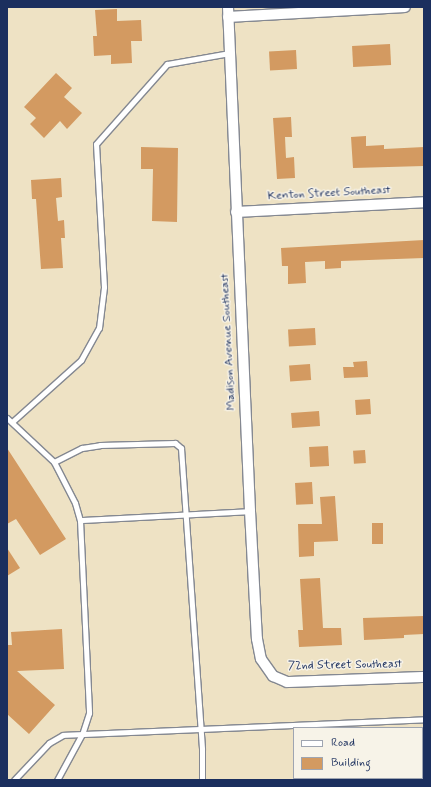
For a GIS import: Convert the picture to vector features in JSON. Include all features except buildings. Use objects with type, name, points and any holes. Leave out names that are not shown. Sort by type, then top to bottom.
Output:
[{"type":"street","points":[[228,12],[405,7]]},
{"type":"street","name":"Madison Avenue Southeast","points":[[228,12],[236,212],[257,639],[261,659],[269,672]]},
{"type":"street","name":"Kenton Street Southeast","points":[[236,212],[424,202]]},
{"type":"street","name":"72nd Street Southeast","points":[[269,672],[279,680],[297,683],[424,677]]},
{"type":"lane","points":[[12,422],[81,360],[99,328],[104,287],[96,144],[167,64],[230,53]]},
{"type":"lane","points":[[7,418],[54,462],[75,503],[80,520],[89,713],[82,734],[57,780]]},
{"type":"lane","points":[[54,462],[82,448],[95,445],[175,443],[181,448],[183,455],[202,780]]},
{"type":"lane","points":[[80,520],[250,511]]},
{"type":"lane","points":[[14,780],[54,739],[63,735],[424,719]]}]
